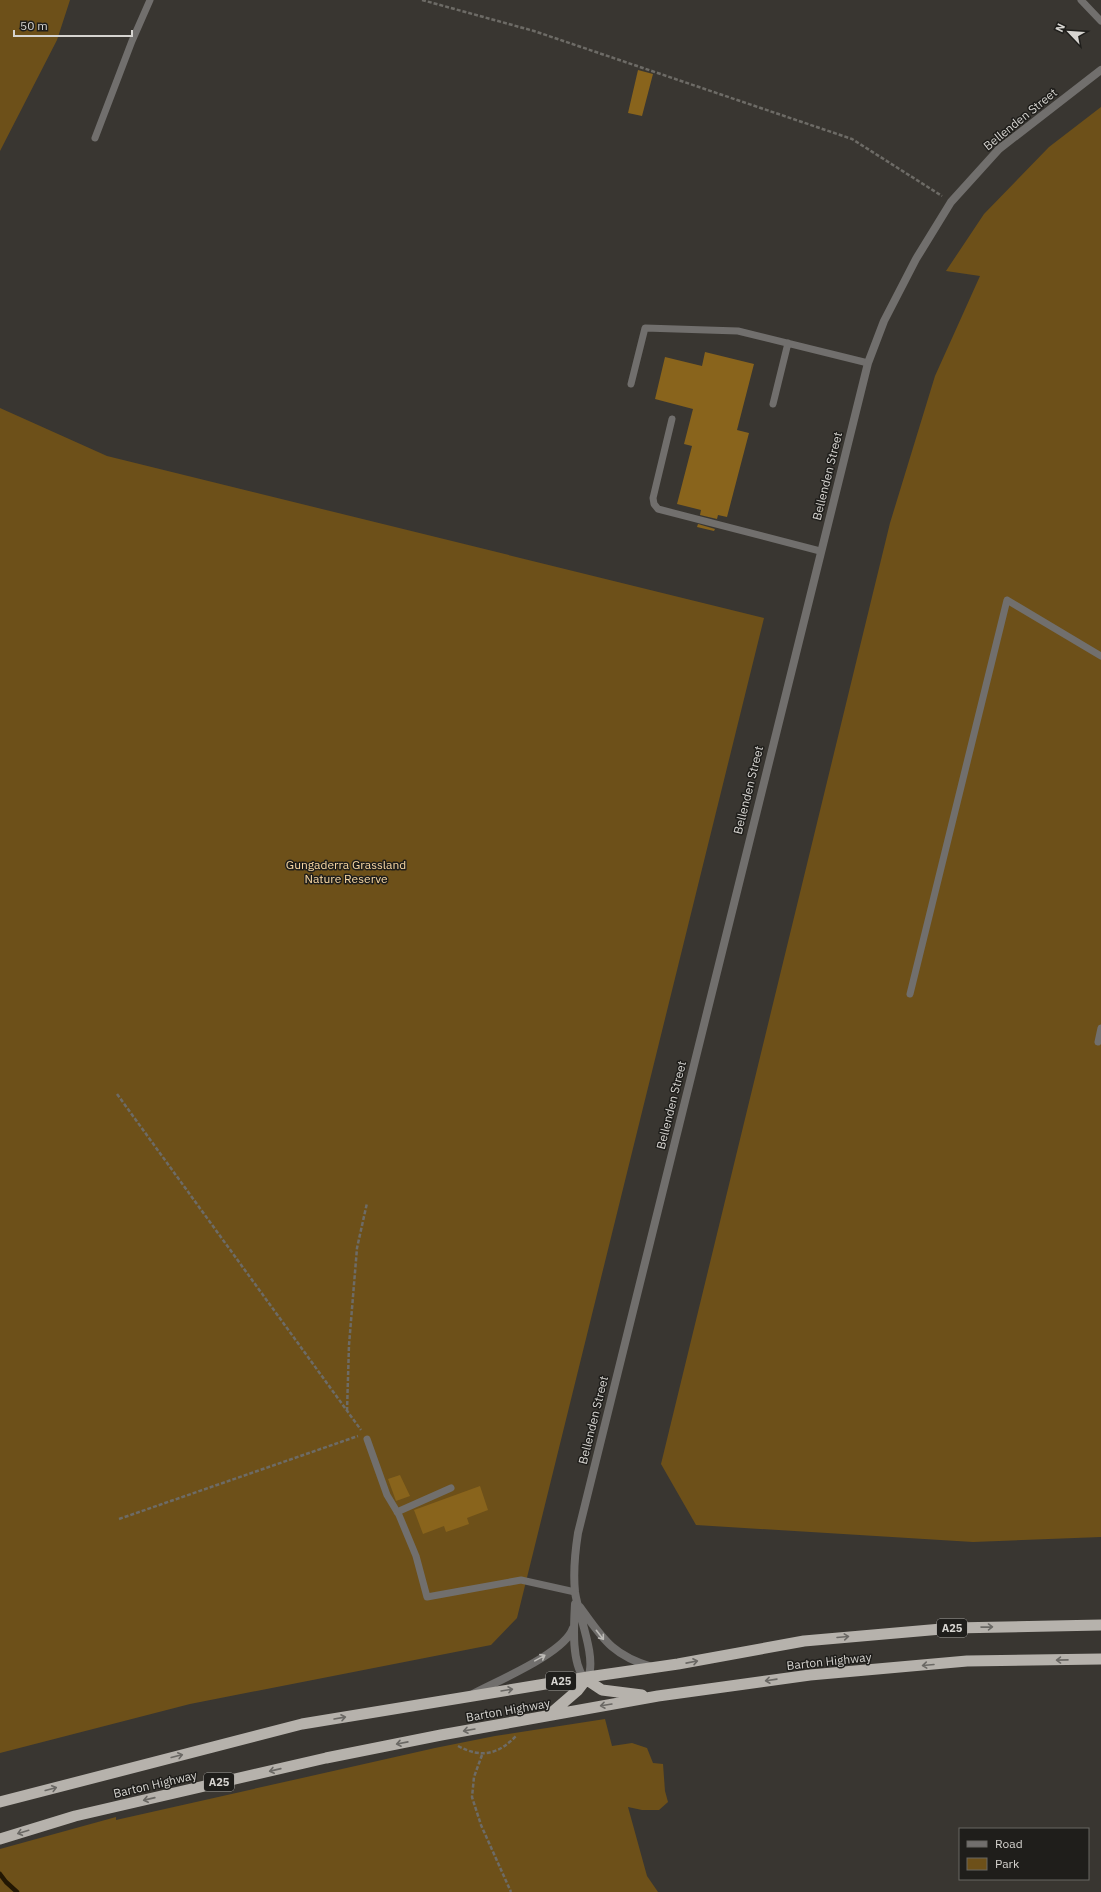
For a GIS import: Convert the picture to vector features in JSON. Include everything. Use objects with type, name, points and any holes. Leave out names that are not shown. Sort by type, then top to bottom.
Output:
[{"type":"highway","name":"Barton Highway","points":[[0,1802],[302,1724],[804,1641],[953,1628],[1101,1625]]},
{"type":"highway","name":"Barton Highway","points":[[0,1839],[75,1816],[326,1758],[441,1735],[658,1696],[810,1675],[951,1663],[1101,1659]]},
{"type":"highway","points":[[549,1716],[578,1690],[586,1678],[597,1688],[607,1692],[658,1696]]},
{"type":"street","name":"Bellenden Street","points":[[586,1678],[590,1662],[576,1597],[574,1564],[578,1533],[820,551],[868,363],[884,321],[916,259],[951,202],[999,149],[1101,70]]},
{"type":"street","name":"Bellenden Street","points":[[576,1597],[573,1628],[577,1665],[586,1678]]},
{"type":"street","points":[[576,1597],[601,1636],[615,1650],[630,1660],[653,1667]]},
{"type":"street","points":[[468,1696],[554,1650],[570,1637],[573,1628]]},
{"type":"lane","points":[[95,138],[132,41],[150,0]]},
{"type":"lane","points":[[1082,0],[1101,21]]},
{"type":"lane","points":[[631,384],[645,328],[738,331],[868,363]]},
{"type":"lane","points":[[773,404],[788,343]]},
{"type":"lane","points":[[672,419],[653,498],[654,504],[658,509],[820,551]]},
{"type":"lane","points":[[910,994],[1007,600],[1101,656]]},
{"type":"lane","points":[[1098,1042],[1101,1028]]},
{"type":"lane","points":[[367,1439],[387,1495],[397,1512],[416,1556],[427,1597],[521,1580],[576,1597]]},
{"type":"lane","points":[[397,1512],[451,1488]]},
{"type":"path","points":[[422,0],[534,31],[852,139],[951,202]]},
{"type":"path","points":[[117,1094],[364,1434],[119,1519]]},
{"type":"path","points":[[347,1412],[349,1345],[357,1248],[367,1203]]},
{"type":"path","points":[[441,1735],[471,1753],[482,1755],[507,1745],[518,1735]]},
{"type":"path","points":[[482,1755],[474,1777],[472,1797],[481,1825],[511,1892]]},
{"type":"green space","points":[[0,0],[70,0],[57,40],[0,151]]},
{"type":"green space","points":[[1101,107],[1101,1537],[973,1542],[696,1525],[661,1464],[890,523],[935,376],[980,276],[946,271],[984,214],[1049,147]]},
{"type":"green space","name":"Gungaderra Grassland Nature Reserve","points":[[0,408],[107,456],[764,618],[517,1618],[491,1645],[190,1704],[0,1753]]},
{"type":"green space","points":[[605,1719],[612,1746],[632,1743],[647,1748],[653,1763],[663,1764],[665,1791],[668,1802],[659,1810],[642,1810],[628,1807],[647,1876],[658,1892],[0,1892],[0,1849],[116,1817],[116,1820],[435,1748],[495,1736]]},
{"type":"building","points":[[638,70],[653,74],[642,116],[628,113]]},
{"type":"building","points":[[705,352],[754,364],[737,430],[749,433],[727,517],[718,515],[717,519],[700,515],[701,510],[677,504],[692,446],[684,444],[693,409],[655,399],[665,357],[702,366]]},
{"type":"building","points":[[698,524],[715,529],[714,531],[697,527]]},
{"type":"building","points":[[400,1475],[410,1496],[396,1501],[388,1479]]},
{"type":"building","points":[[480,1486],[488,1510],[467,1518],[469,1524],[446,1532],[444,1526],[423,1534],[414,1510]]},
{"type":"waterway","points":[[0,1874],[17,1892]]}]
